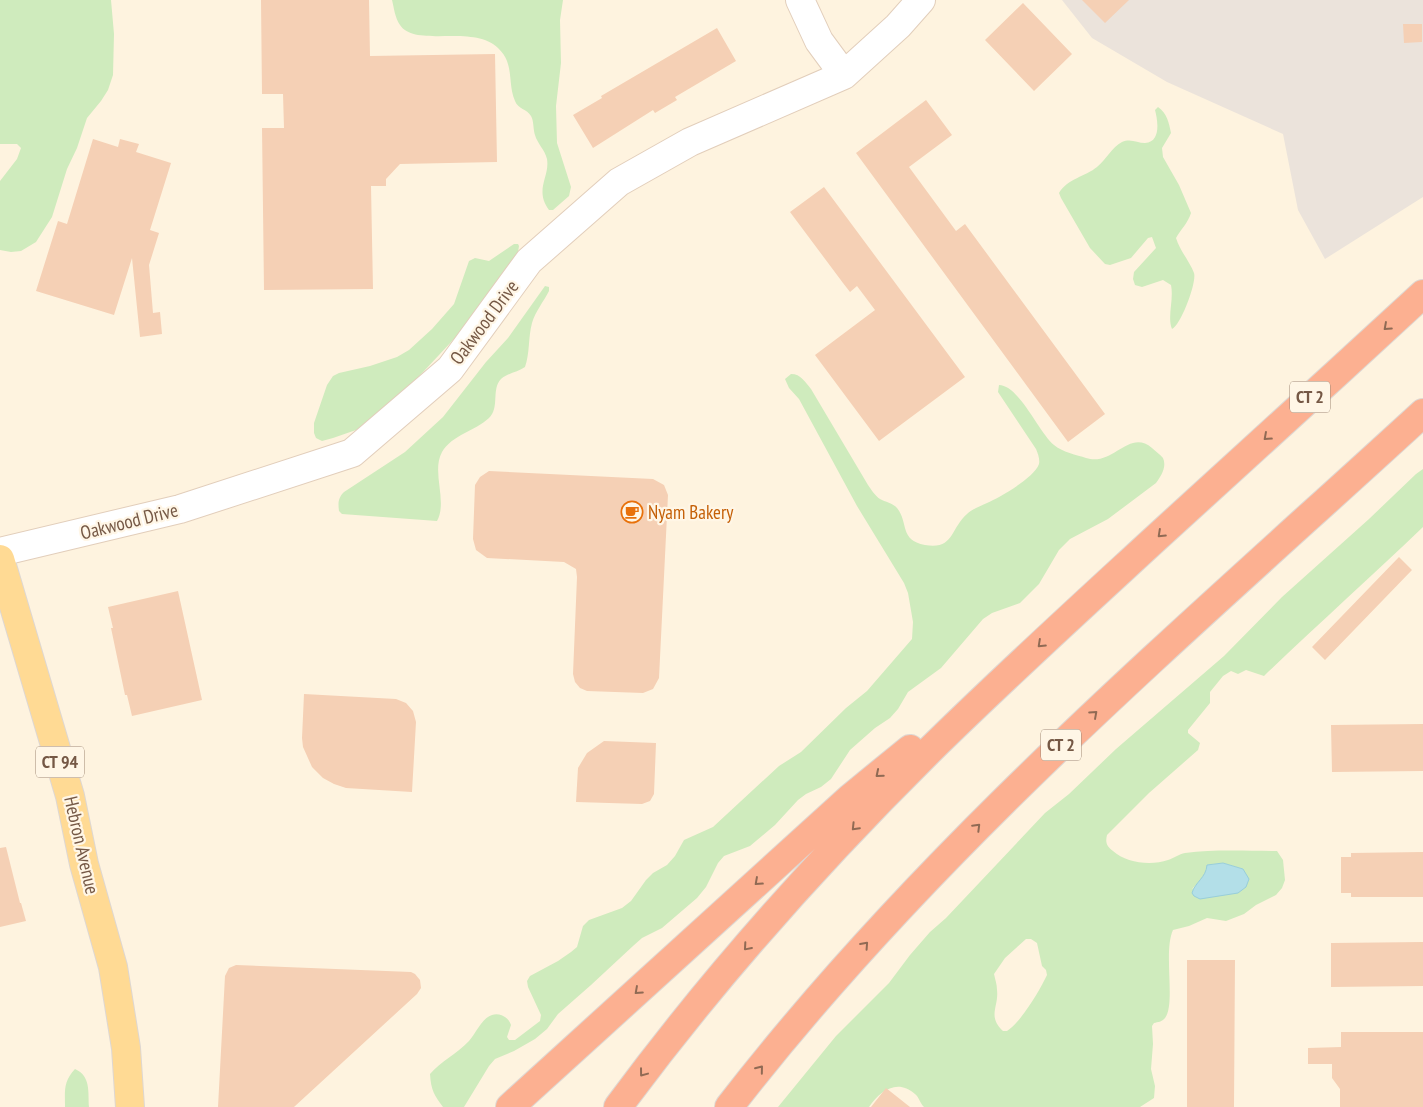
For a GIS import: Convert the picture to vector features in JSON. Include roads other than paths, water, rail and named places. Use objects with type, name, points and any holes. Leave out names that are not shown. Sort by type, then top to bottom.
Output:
[{"type":"highway","name":"CT 2","points":[[618,1107],[688,1018],[785,903],[876,805],[988,693],[1423,294]]},
{"type":"highway","name":"CT 2","points":[[729,1107],[855,957],[977,827],[1081,726],[1423,413]]},
{"type":"highway","points":[[510,1107],[850,798],[938,726],[988,693]]},
{"type":"main road","name":"Hebron Avenue","points":[[0,558],[70,796],[84,864],[113,967],[123,1026],[130,1107]]},
{"type":"street","points":[[800,0],[819,41],[844,75]]},
{"type":"street","name":"Oakwood Drive","points":[[0,552],[180,509],[352,453],[450,369],[529,261],[619,182],[690,142],[844,75],[898,26],[921,0]]},
{"type":"water","points":[[1223,863],[1243,869],[1249,879],[1246,887],[1238,893],[1200,899],[1194,896],[1192,893],[1193,889],[1205,873],[1207,865]]},
{"type":"place","name":"Nyam Bakery","points":[[632,512]]}]
